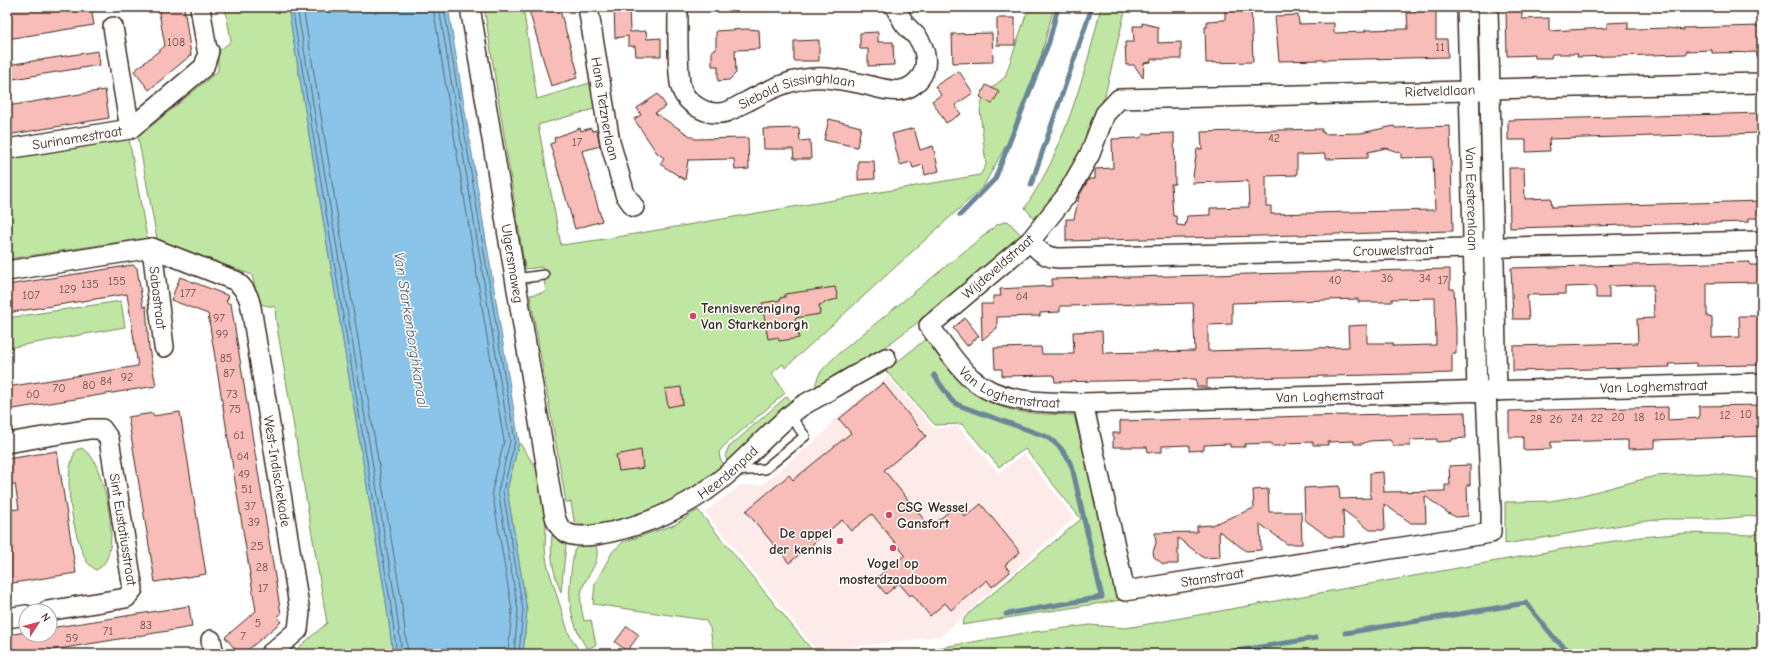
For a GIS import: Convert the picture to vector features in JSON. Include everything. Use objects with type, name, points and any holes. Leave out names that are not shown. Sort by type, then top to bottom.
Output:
[{"type":"street","name":"Surinamestraat","points":[[7,149],[130,129],[204,67],[209,51],[207,50],[200,7]]},
{"type":"street","name":"Ulgersmaweg","points":[[470,7],[555,519]]},
{"type":"street","name":"Hans Tetznerlaan","points":[[588,7],[610,142],[624,194],[634,207]]},
{"type":"street","name":"Siebold Sissinghlaan","points":[[678,7],[680,84],[688,100],[700,109],[713,113],[726,112],[774,87],[800,79],[824,78],[859,83],[886,91],[898,91],[911,86],[920,78],[926,66],[925,52],[918,38],[905,24],[895,7]]},
{"type":"street","name":"Van Eesterenlaan","points":[[1467,7],[1468,92],[1474,249],[1486,391],[1491,533]]},
{"type":"street","name":"Van Eesterenlaan","points":[[1486,391],[1493,247],[1488,7]]},
{"type":"street","points":[[113,27],[130,129]]},
{"type":"street","name":"Rietveldlaan","points":[[1119,98],[1468,92],[1490,89],[1762,83]]},
{"type":"street","name":"Wijdeveldstraat","points":[[929,326],[1030,241],[1066,196],[1090,154],[1105,114],[1119,98]]},
{"type":"street","name":"Crouwelstraat","points":[[1030,241],[1040,252],[1048,257],[1059,258],[1762,241]]},
{"type":"street","points":[[7,271],[152,248]]},
{"type":"street","name":"West-Indischekade","points":[[152,248],[236,281],[245,289],[250,299],[300,612],[298,630],[270,654]]},
{"type":"street","name":"Sabastraat","points":[[152,248],[164,347]]},
{"type":"street","name":"Van Loghemstraat","points":[[929,326],[970,378],[984,388],[1016,399],[1033,402],[1083,403],[1762,383]]},
{"type":"street","name":"Heerdenpad","points":[[555,519],[564,532],[579,537],[622,530],[653,520],[672,511],[706,491],[731,472],[801,407],[886,358]]},
{"type":"street","name":"Stamstraat","points":[[1083,403],[1125,591],[1491,533]]},
{"type":"street","name":"Sint Eustatiusstraat","points":[[7,443],[90,429],[102,429],[109,439],[133,589],[126,598],[58,609]]},
{"type":"street","points":[[7,618],[18,616]]},
{"type":"lane","points":[[516,279],[544,275]]},
{"type":"lane","points":[[731,472],[765,469],[805,436],[790,416]]},
{"type":"shaded area","name":"CSG Wessel Gansfort","points":[[888,376],[933,428],[958,426],[998,473],[1024,454],[1074,518],[941,636],[817,651],[705,512],[741,485],[761,485],[826,431],[831,422]]},
{"type":"green space","points":[[225,7],[288,7],[386,601],[393,654],[291,654],[327,623],[276,321],[275,307],[259,304],[252,275],[157,239],[138,137],[218,71],[218,52],[231,41]]},
{"type":"green space","name":"Tennisvereniging Van Starkenborgh","points":[[484,7],[523,7],[537,99],[593,82],[598,108],[538,125],[561,245],[605,239],[980,175],[986,165],[980,110],[984,94],[1005,77],[1026,15],[1032,7],[1054,7],[1038,67],[1015,129],[983,187],[785,368],[783,364],[772,373],[785,393],[719,452],[720,459],[725,466],[698,488],[642,516],[595,526],[584,525],[574,521],[571,502],[566,502],[530,295],[546,292],[542,267],[525,269]]},
{"type":"green space","points":[[1101,7],[1126,7],[1105,95],[1081,158],[1036,221],[1025,208],[1047,170],[1065,129],[1082,78]]},
{"type":"green space","points":[[129,139],[147,238],[7,259],[7,157]]},
{"type":"green space","points":[[1008,221],[1023,237],[986,271],[893,341],[831,384],[816,390],[819,374],[838,354],[998,224]]},
{"type":"green space","points":[[121,301],[125,327],[7,348],[7,318]]},
{"type":"green space","points":[[927,338],[959,379],[968,388],[990,402],[1010,410],[1038,414],[1074,415],[1121,600],[962,625],[965,617],[1081,519],[1025,449],[999,467],[962,424],[935,425],[886,371]]},
{"type":"green space","points":[[787,396],[793,404],[728,462],[725,456],[728,448]]},
{"type":"green space","points":[[519,442],[539,472],[546,526],[545,547],[547,564],[569,634],[581,654],[523,654],[527,610],[507,490]]},
{"type":"green space","points":[[82,448],[92,457],[98,469],[107,500],[110,518],[111,535],[109,551],[105,563],[96,570],[87,562],[77,537],[73,522],[69,490],[69,475],[72,461],[76,450]]},
{"type":"green space","points":[[1707,473],[1762,479],[1762,515],[1721,519],[1665,519],[1505,544],[1505,502],[1550,501],[1579,496],[1655,476]]},
{"type":"green space","points":[[698,510],[812,650],[789,654],[714,654],[710,628],[705,620],[593,604],[595,583],[613,551],[623,542],[674,525]]},
{"type":"green space","points":[[1762,532],[1762,654],[902,654],[1025,633],[1090,625],[1126,628],[1563,549],[1640,537],[1687,533],[1753,535]]},
{"type":"green space","points":[[552,535],[566,545],[561,592],[553,564],[551,550]]},
{"type":"green space","points":[[595,543],[597,550],[596,562],[584,584],[581,598],[584,621],[591,620],[596,645],[587,649],[575,624],[572,613],[570,602],[570,578],[574,551],[576,548],[583,544]]},
{"type":"water","name":"Van Starkenborghkanaal","points":[[288,7],[448,7],[519,442],[507,490],[527,610],[523,654],[393,654],[386,601]]},
{"type":"building","points":[[26,7],[91,7],[94,25],[7,39],[7,10]]},
{"type":"building","points":[[158,7],[184,7],[191,55],[149,90],[134,71],[165,46]]},
{"type":"building","points":[[528,7],[559,7],[578,73],[576,73],[577,78],[551,86]]},
{"type":"building","points":[[614,7],[629,7],[630,32],[646,31],[647,39],[661,38],[661,56],[636,56],[635,46],[628,46],[628,36],[615,38]]},
{"type":"building","points":[[1225,7],[1251,7],[1253,62],[1206,63],[1205,27],[1207,27],[1207,21],[1225,20]]},
{"type":"building","points":[[1416,7],[1436,7],[1436,39],[1447,39],[1448,57],[1279,61],[1275,16],[1298,15],[1299,24],[1334,23],[1334,33],[1365,32],[1365,30],[1408,29],[1407,13],[1416,13]]},
{"type":"building","points":[[1506,9],[1522,9],[1522,19],[1549,18],[1549,31],[1607,28],[1607,23],[1628,22],[1628,29],[1668,28],[1684,30],[1683,28],[1762,26],[1762,52],[1712,53],[1712,50],[1686,51],[1686,54],[1577,57],[1578,54],[1552,54],[1551,58],[1535,58],[1535,55],[1507,56]]},
{"type":"building","points":[[997,18],[1015,18],[1015,45],[997,45]]},
{"type":"building","points":[[1142,23],[1158,27],[1158,43],[1181,42],[1181,59],[1151,59],[1151,62],[1144,63],[1143,78],[1134,65],[1126,65],[1125,42],[1134,42],[1133,26],[1142,26]]},
{"type":"building","points":[[746,29],[759,30],[760,49],[735,50],[736,73],[729,80],[718,81],[718,66],[712,66],[712,50],[716,50],[716,31]]},
{"type":"building","points":[[878,32],[878,42],[893,42],[894,65],[868,66],[868,49],[860,49],[860,33]]},
{"type":"building","points":[[992,33],[993,62],[953,63],[952,34]]},
{"type":"building","points":[[819,40],[819,61],[794,61],[794,41]]},
{"type":"building","points":[[98,51],[100,65],[7,80],[7,65]]},
{"type":"building","points":[[959,71],[973,93],[955,105],[961,114],[946,123],[932,101],[941,95],[935,86]]},
{"type":"building","points":[[986,85],[999,92],[992,104],[980,97]]},
{"type":"building","points":[[105,90],[109,118],[7,135],[7,106]]},
{"type":"building","points":[[658,94],[666,106],[655,113],[695,139],[748,138],[749,169],[735,170],[734,159],[688,160],[685,180],[660,164],[664,158],[657,153],[634,119],[641,115],[637,108]]},
{"type":"building","points":[[1762,113],[1762,133],[1549,139],[1550,151],[1526,152],[1526,140],[1508,140],[1508,120]]},
{"type":"building","points":[[829,119],[861,127],[857,147],[824,140]]},
{"type":"building","points":[[1394,126],[1395,128],[1450,126],[1453,231],[1066,241],[1066,219],[1074,219],[1079,196],[1089,179],[1095,179],[1095,169],[1113,168],[1112,139],[1140,138],[1144,134],[1174,133],[1175,184],[1171,184],[1173,216],[1176,216],[1177,225],[1185,226],[1187,216],[1210,215],[1210,208],[1249,207],[1248,181],[1192,183],[1197,149],[1202,149],[1201,132],[1322,129],[1321,132],[1324,132],[1324,134],[1361,133]],"holes":[[[1386,148],[1401,153],[1401,158],[1433,157],[1435,210],[1271,214],[1271,206],[1266,206],[1266,176],[1297,175],[1297,155],[1325,154],[1325,159],[1368,158],[1368,152]]]},
{"type":"building","points":[[580,128],[581,131],[591,128],[592,131],[597,130],[600,146],[582,151],[602,221],[575,229],[550,144],[555,142],[554,138]]},
{"type":"building","points":[[799,128],[800,141],[810,140],[811,159],[794,159],[793,149],[764,149],[763,129]]},
{"type":"building","points":[[914,128],[920,150],[933,146],[939,171],[925,175],[923,165],[913,168],[911,162],[900,165],[892,134]]},
{"type":"building","points":[[858,161],[874,161],[875,179],[858,180]]},
{"type":"building","points":[[1509,168],[1524,168],[1525,199],[1551,198],[1552,207],[1762,201],[1762,218],[1749,218],[1749,222],[1510,228]]},
{"type":"building","points":[[1750,262],[1750,265],[1762,265],[1762,282],[1707,283],[1707,317],[1712,317],[1712,338],[1740,337],[1739,316],[1762,316],[1762,362],[1758,362],[1758,365],[1696,366],[1696,363],[1669,364],[1670,367],[1513,371],[1513,346],[1638,343],[1637,319],[1654,318],[1653,285],[1640,285],[1609,286],[1609,298],[1596,298],[1596,286],[1565,287],[1565,294],[1527,295],[1529,319],[1513,319],[1511,268]]},
{"type":"building","points":[[133,265],[137,268],[143,307],[146,306],[149,348],[156,386],[7,410],[7,387],[138,366],[127,294],[7,313],[7,285]]},
{"type":"building","points":[[1450,269],[1450,289],[1454,289],[1456,329],[1456,353],[1452,353],[1452,373],[1207,379],[1207,387],[1197,387],[1196,379],[1055,382],[1054,375],[1002,376],[1002,369],[995,369],[994,348],[1041,347],[1042,354],[1074,354],[1073,332],[1102,331],[1103,353],[1195,351],[1193,303],[1060,306],[1060,312],[1040,313],[1040,316],[997,317],[997,328],[982,340],[981,304],[993,304],[993,296],[1001,296],[1000,289],[1052,286],[1052,279]],"holes":[[[1435,298],[1436,345],[1393,346],[1393,343],[1367,343],[1367,325],[1348,326],[1349,347],[1208,351],[1208,325],[1232,324],[1232,303],[1358,299],[1358,302],[1392,302],[1392,299]]]},
{"type":"building","points":[[180,277],[229,296],[226,302],[231,304],[281,614],[277,617],[281,622],[243,654],[239,654],[225,637],[256,611],[208,314],[171,300]]},
{"type":"building","points":[[835,287],[838,299],[824,302],[824,304],[819,305],[820,314],[795,318],[799,338],[779,341],[778,337],[768,339],[762,303],[780,300],[780,298],[785,297],[785,294]]},
{"type":"building","points":[[965,318],[979,336],[967,346],[953,328]]},
{"type":"building","points":[[883,383],[926,436],[884,470],[930,527],[956,506],[965,517],[981,504],[1020,552],[1005,565],[1010,572],[992,587],[987,580],[951,610],[945,603],[930,616],[912,594],[910,596],[899,583],[886,594],[874,580],[905,555],[872,514],[851,531],[842,520],[789,563],[746,511],[789,475],[793,480],[851,433],[839,419]]},
{"type":"building","points":[[681,387],[683,404],[668,407],[665,389]]},
{"type":"building","points":[[1762,405],[1762,436],[1655,440],[1655,448],[1628,449],[1628,440],[1551,442],[1551,449],[1523,450],[1523,437],[1509,437],[1509,411],[1668,407],[1668,420],[1699,418],[1699,406]]},
{"type":"building","points":[[180,412],[206,574],[155,582],[128,417],[153,413],[153,416]]},
{"type":"building","points":[[1465,412],[1466,438],[1437,442],[1437,439],[1410,440],[1410,446],[1394,446],[1390,440],[1369,441],[1362,444],[1354,444],[1354,441],[1328,442],[1328,445],[1313,445],[1313,442],[1286,443],[1286,445],[1279,446],[1271,446],[1271,443],[1245,444],[1245,447],[1230,447],[1230,444],[1204,445],[1204,450],[1189,451],[1189,445],[1162,446],[1162,452],[1148,452],[1147,447],[1113,447],[1113,433],[1120,433],[1120,421]]},
{"type":"building","points":[[641,450],[643,468],[619,471],[616,455]]},
{"type":"building","points":[[57,451],[76,573],[7,584],[7,510],[19,509],[15,484],[7,485],[7,459]]},
{"type":"building","points":[[1470,465],[1470,485],[1467,485],[1468,516],[1456,517],[1425,496],[1426,523],[1411,523],[1384,504],[1385,530],[1370,530],[1343,510],[1344,537],[1328,537],[1305,520],[1304,488],[1339,486],[1340,499],[1371,498],[1369,493],[1370,473],[1383,472],[1384,492],[1445,491],[1445,485],[1450,485],[1449,466]]},
{"type":"building","points":[[1268,489],[1269,512],[1301,512],[1302,544],[1287,544],[1260,524],[1261,550],[1246,551],[1219,531],[1220,557],[1204,558],[1178,538],[1178,564],[1163,564],[1154,557],[1153,552],[1156,543],[1155,533],[1197,532],[1197,526],[1212,525],[1254,508],[1253,490]]},
{"type":"building","points":[[189,606],[192,627],[28,654],[7,654],[7,635],[18,633],[18,643],[58,643],[58,627]]},
{"type":"building","points":[[627,626],[639,635],[627,651],[615,642]]},
{"type":"waterway","points":[[960,215],[995,179],[1049,42],[1058,7]]},
{"type":"waterway","points":[[1031,185],[1092,7]]},
{"type":"waterway","points":[[934,375],[951,400],[958,405],[1045,436],[1061,449],[1072,467],[1102,597],[1006,614]]},
{"type":"waterway","points":[[1345,633],[1526,603],[1556,640],[1573,654]]},
{"type":"waterway","points":[[1217,654],[1316,638]]},
{"type":"place","name":"Tennisvereniging Van Starkenborgh","points":[[693,316]]},
{"type":"place","name":"CSG Wessel Gansfort","points":[[889,515]]},
{"type":"place","name":"De appel der kennis","points":[[840,541]]},
{"type":"place","name":"Vogel op mosterdzaadboom","points":[[893,548]]}]
